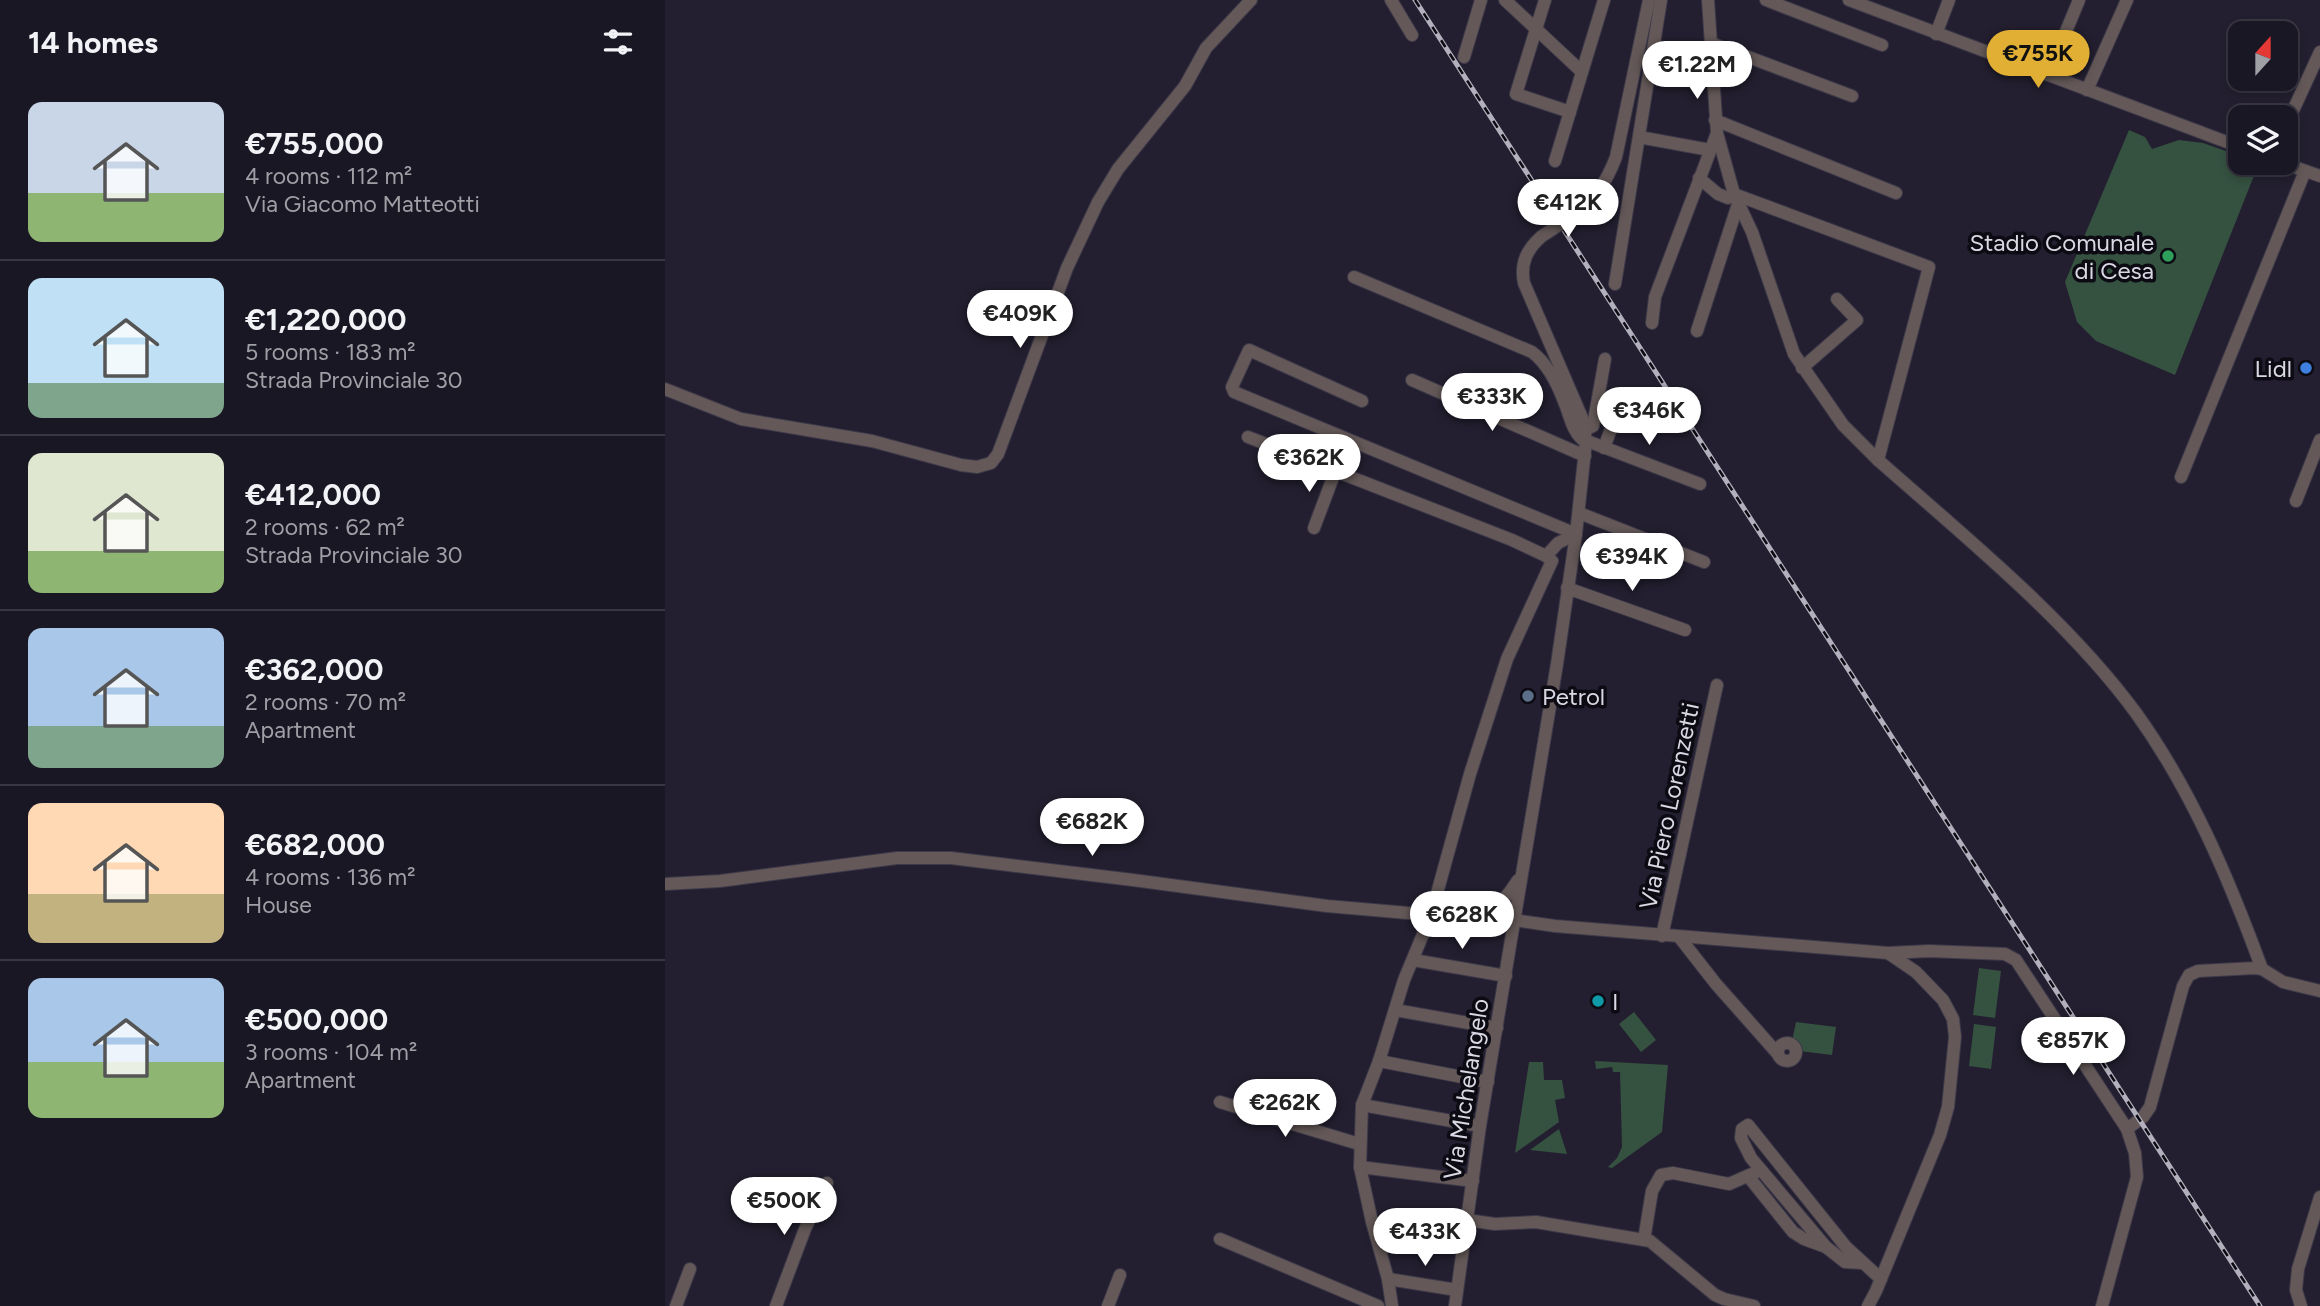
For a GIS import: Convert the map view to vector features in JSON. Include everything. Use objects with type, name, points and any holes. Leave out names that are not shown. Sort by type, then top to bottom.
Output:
[{"type":"street","points":[[665,389],[741,419],[872,441],[961,465],[977,467],[991,463],[998,454],[1071,257],[1098,202],[1118,169],[1185,86],[1206,48],[1251,0]]},
{"type":"street","points":[[1391,0],[1412,35]]},
{"type":"street","points":[[1464,57],[1481,0]]},
{"type":"street","points":[[1505,0],[1582,72]]},
{"type":"street","points":[[1545,0],[1516,94],[1570,112]]},
{"type":"street","points":[[1555,161],[1604,0]]},
{"type":"street","points":[[1586,436],[1578,408],[1522,273],[1529,248],[1542,236],[1576,214],[1594,198],[1607,180],[1616,157],[1649,0]]},
{"type":"street","points":[[1615,284],[1661,0]]},
{"type":"street","points":[[1708,0],[1716,127],[1736,199],[1752,232],[1794,354],[1802,368],[1843,425],[2056,623],[2135,711],[2193,803],[2245,922],[2262,969]]},
{"type":"street","points":[[1766,0],[1882,45]]},
{"type":"street","points":[[1849,0],[1872,4],[1937,34],[2228,143]]},
{"type":"street","points":[[1937,34],[1949,0]]},
{"type":"street","points":[[2047,75],[2079,0]]},
{"type":"street","points":[[2087,90],[2127,0]]},
{"type":"street","points":[[1711,43],[1852,96]]},
{"type":"street","points":[[2296,105],[2320,52]]},
{"type":"street","points":[[1652,323],[1655,297],[1710,150],[1716,127]]},
{"type":"street","points":[[1716,127],[1896,193]]},
{"type":"street","points":[[1639,137],[1672,147],[1710,150]]},
{"type":"street","points":[[2298,168],[2320,176]]},
{"type":"street","points":[[2181,477],[2305,171]]},
{"type":"street","points":[[1699,178],[1718,194],[1728,198],[1929,267],[1878,460]]},
{"type":"street","points":[[1697,331],[1736,199]]},
{"type":"street","points":[[1354,277],[1532,352],[1543,363],[1559,391],[1575,431],[1604,447],[1700,484]]},
{"type":"street","points":[[1802,368],[1857,320],[1837,299]]},
{"type":"street","points":[[1362,401],[1249,350],[1231,387],[1234,392],[1576,534]]},
{"type":"street","points":[[1586,436],[1593,426],[1605,359]]},
{"type":"street","points":[[1412,380],[1585,456]]},
{"type":"street","points":[[1604,447],[1616,415]]},
{"type":"street","name":"Via Michelangelo","points":[[1455,1306],[1487,1082],[1557,664],[1579,513],[1586,436]]},
{"type":"street","points":[[1248,437],[1512,540],[1552,561],[1507,659],[1470,775],[1431,915],[1362,1105],[1360,1167],[1388,1279],[1392,1306]]},
{"type":"street","points":[[2296,501],[2320,440]]},
{"type":"street","points":[[1314,528],[1335,472]]},
{"type":"street","points":[[1579,513],[1704,562]]},
{"type":"street","points":[[1546,556],[1558,543],[1576,534]]},
{"type":"street","points":[[1567,588],[1685,630]]},
{"type":"street","name":"Via Piero Lorenzetti","points":[[1662,936],[1717,685]]},
{"type":"street","points":[[665,884],[720,881],[897,858],[951,858],[1314,905],[1431,915],[1479,915],[1680,938],[1888,953],[1929,951],[2005,954],[2016,960],[2127,1129],[2135,1153],[2137,1177],[2102,1306]]},
{"type":"street","points":[[1479,915],[1506,899],[1522,874]]},
{"type":"street","points":[[1680,938],[1716,984],[1778,1054]]},
{"type":"street","points":[[1868,1306],[1881,1279],[1919,1175],[1940,1135],[1948,1107],[1955,1037],[1953,1019],[1943,1000],[1916,972],[1888,953]]},
{"type":"street","points":[[1413,960],[1506,975]]},
{"type":"street","points":[[2127,1129],[2143,1117],[2150,1107],[2183,986],[2189,975],[2205,970],[2262,969],[2283,982],[2320,991]]},
{"type":"street","points":[[1395,1010],[1497,1028]]},
{"type":"street","points":[[1379,1061],[1487,1082]]},
{"type":"street","points":[[1220,1102],[1359,1144]]},
{"type":"street","points":[[1362,1105],[1481,1126]]},
{"type":"street","points":[[1862,1263],[1845,1262],[1826,1247],[1744,1147],[1742,1129],[1748,1125],[1846,1247],[1881,1279]]},
{"type":"street","points":[[1360,1167],[1473,1181]]},
{"type":"street","points":[[1644,1240],[1652,1191],[1661,1175],[1673,1173],[1729,1184],[1761,1170]]},
{"type":"street","points":[[1748,1176],[1793,1232],[1826,1247]]},
{"type":"street","points":[[776,1306],[804,1229],[827,1183]]},
{"type":"street","points":[[2301,1306],[2296,1290],[2298,1269],[2320,1197]]},
{"type":"street","points":[[1467,1220],[1495,1224],[1536,1222],[1650,1241],[1715,1295],[1754,1306]]},
{"type":"street","points":[[1220,1239],[1378,1306]]},
{"type":"street","points":[[677,1306],[690,1269]]},
{"type":"street","points":[[1108,1306],[1120,1275]]},
{"type":"street","points":[[1388,1279],[1457,1290]]},
{"type":"green space","points":[[2129,130],[2145,137],[2152,149],[2179,140],[2203,143],[2228,152],[2228,175],[2254,175],[2175,375],[2096,341],[2077,322],[2065,282]]},
{"type":"green space","points":[[1979,968],[2001,971],[1995,1018],[1973,1015]]},
{"type":"green space","points":[[1634,1012],[1656,1040],[1641,1052],[1619,1024]]},
{"type":"green space","points":[[1796,1022],[1836,1027],[1832,1055],[1799,1051],[1792,1041]]},
{"type":"green space","points":[[1974,1024],[1996,1027],[1991,1069],[1969,1066]]},
{"type":"green space","points":[[1595,1061],[1668,1065],[1662,1132],[1612,1168],[1608,1167],[1617,1158],[1622,1147],[1620,1072],[1613,1072],[1612,1067],[1596,1069]]},
{"type":"green space","points":[[1529,1062],[1543,1062],[1544,1080],[1562,1080],[1565,1098],[1555,1100],[1559,1122],[1515,1153]]},
{"type":"green space","points":[[1559,1129],[1567,1154],[1530,1150]]},
{"type":"railway","points":[[1415,0],[2260,1306]]},
{"type":"place","name":"Stadio Comunale di Cesa","points":[[2168,256]]},
{"type":"place","name":"Lidl","points":[[2306,368]]},
{"type":"place","name":"Petrol","points":[[1528,696]]},
{"type":"place","name":"I","points":[[1598,1001]]}]
